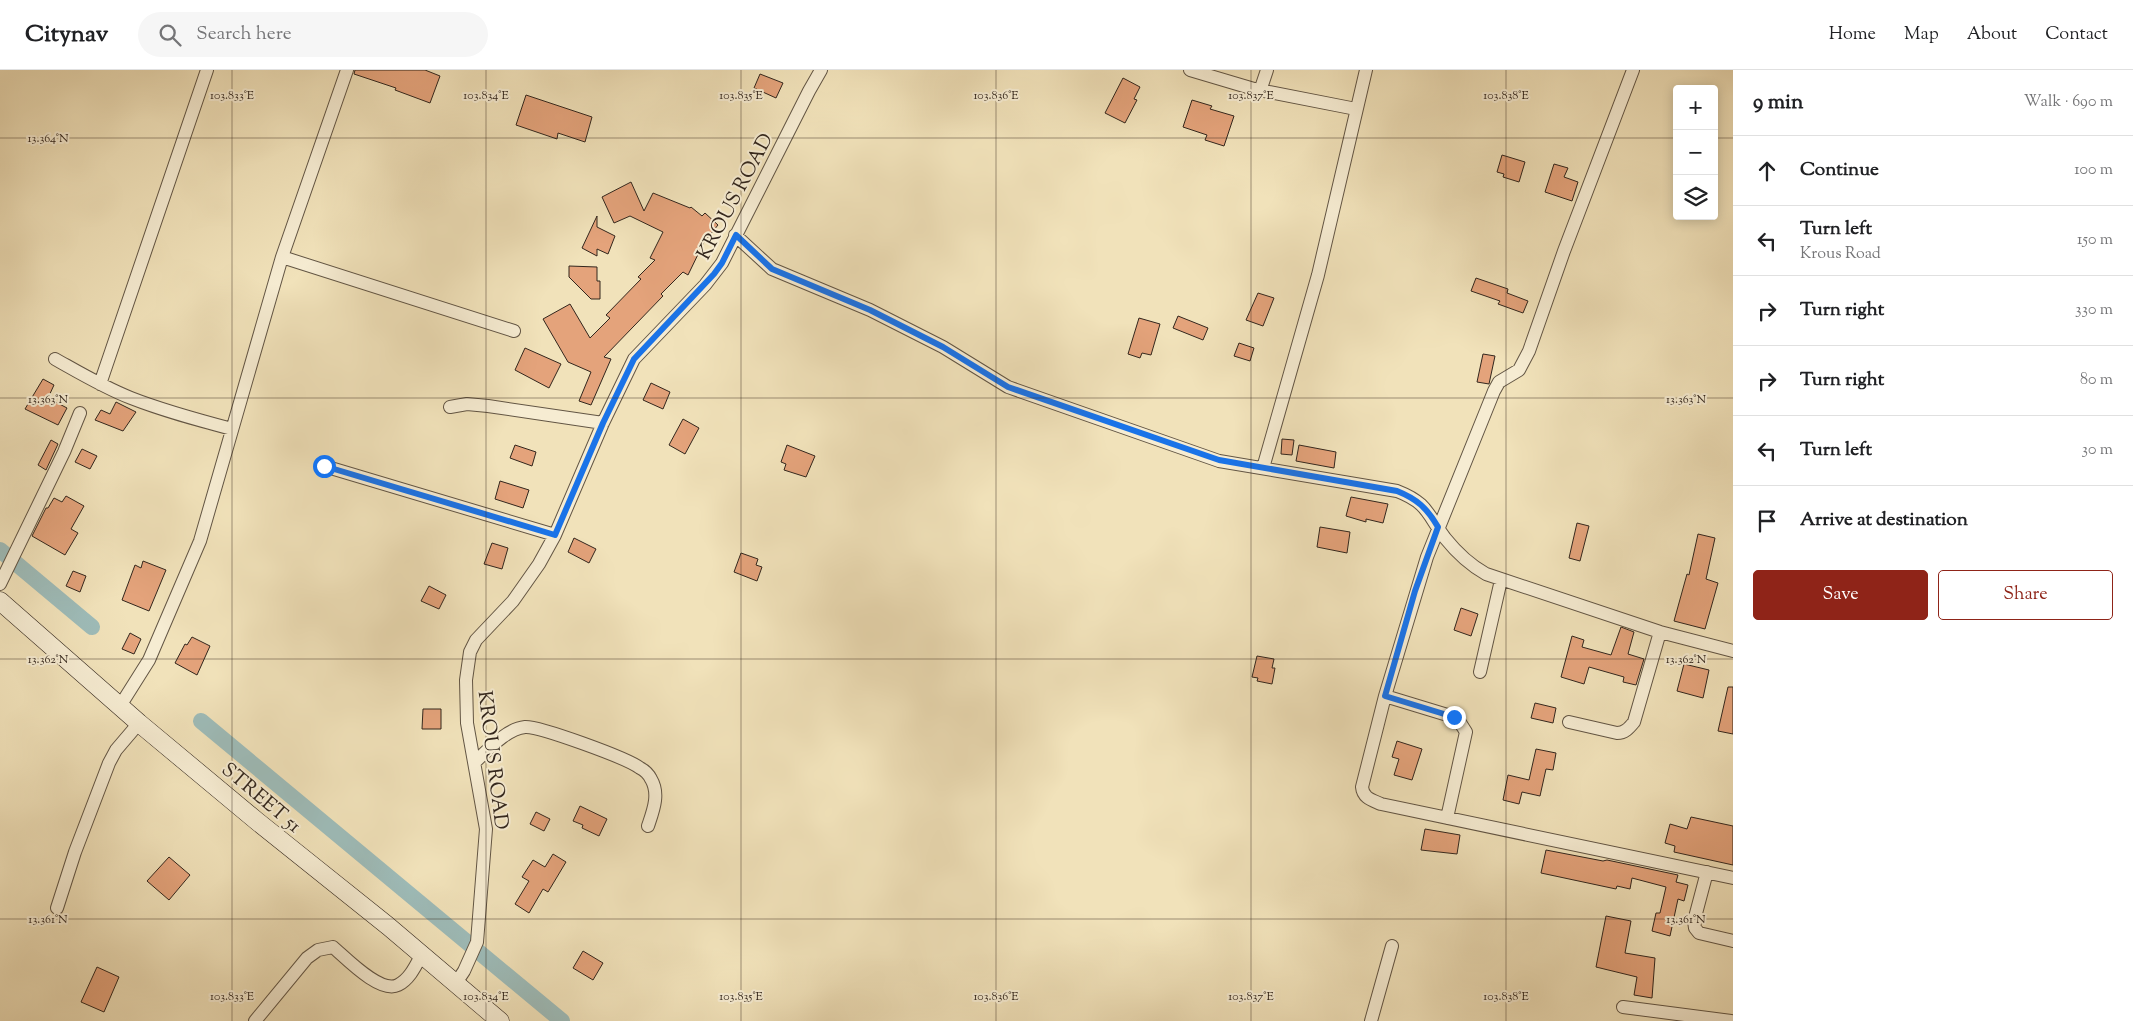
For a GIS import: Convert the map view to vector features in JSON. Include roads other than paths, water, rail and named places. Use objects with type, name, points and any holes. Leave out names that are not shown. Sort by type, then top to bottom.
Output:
[{"type":"main road","name":"STREET 51","points":[[0,601],[120,706],[134,729],[422,954],[460,977],[500,1021]]},
{"type":"street","points":[[100,384],[207,70]]},
{"type":"street","points":[[120,706],[148,660],[200,541],[282,257],[347,70]]},
{"type":"street","name":"KROUS ROAD","points":[[460,977],[476,942],[486,829],[467,723],[466,680],[470,652],[485,628],[513,601],[555,535],[603,423],[634,359],[714,274],[722,263],[821,70]]},
{"type":"street","points":[[1190,70],[1260,91],[1356,109]]},
{"type":"street","points":[[1260,91],[1267,70]]},
{"type":"street","points":[[1264,468],[1318,276],[1366,70]]},
{"type":"street","points":[[1633,70],[1564,251],[1529,352],[1519,370],[1499,382],[1494,391],[1462,473],[1438,527],[1415,591],[1385,696],[1362,787],[1365,796],[1381,804],[1733,878]]},
{"type":"street","points":[[736,235],[772,269],[870,310],[943,347],[1008,387],[1219,460],[1397,491],[1420,502],[1457,552],[1474,567],[1501,580],[1660,632],[1733,651]]},
{"type":"street","points":[[282,257],[514,331]]},
{"type":"street","points":[[55,359],[100,384],[160,409],[232,429]]},
{"type":"street","points":[[450,407],[467,404],[488,406],[603,423]]},
{"type":"street","points":[[1,581],[16,555],[80,413]]},
{"type":"street","points":[[324,466],[555,535]]},
{"type":"street","points":[[1480,672],[1501,580]]},
{"type":"street","points":[[1569,722],[1618,733],[1623,733],[1627,730],[1634,722],[1660,632]]},
{"type":"street","points":[[1385,696],[1454,717],[1460,721],[1466,732],[1447,818]]},
{"type":"street","points":[[475,762],[516,729],[525,727],[559,735],[605,752],[640,767],[651,778],[656,791],[648,826]]},
{"type":"street","points":[[56,908],[104,774],[116,750],[134,729]]},
{"type":"street","points":[[1707,872],[1694,921],[1695,928],[1699,934],[1733,941]]},
{"type":"street","points":[[1371,1021],[1392,946]]},
{"type":"street","points":[[255,1021],[307,958],[318,950],[332,947],[372,980],[384,986],[397,986],[411,974],[422,954]]},
{"type":"street","points":[[1623,1007],[1731,1021]]},
{"type":"waterway","points":[[0,550],[92,627]]},
{"type":"waterway","points":[[201,721],[562,1021]]}]
